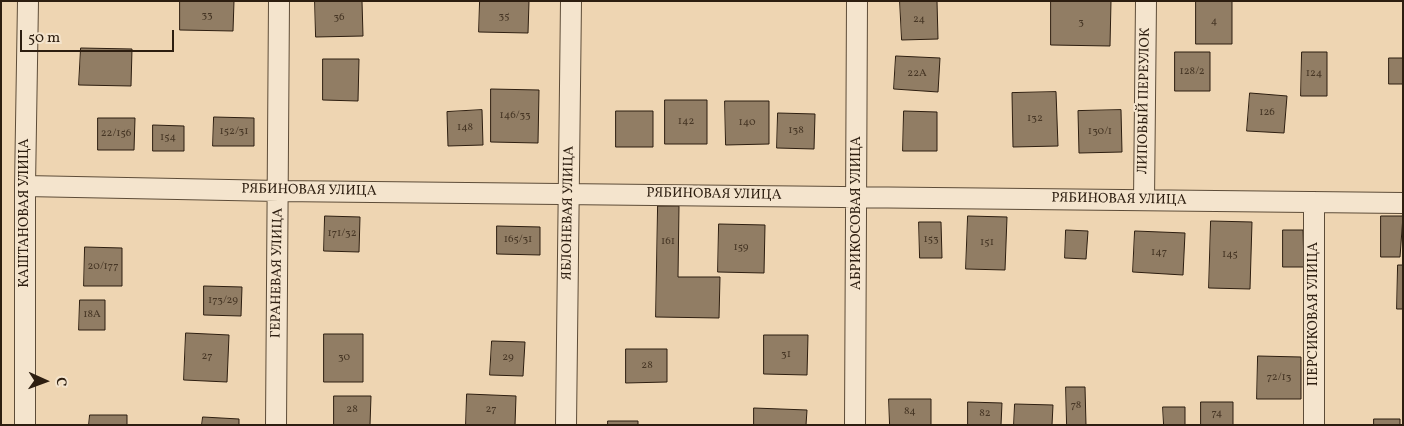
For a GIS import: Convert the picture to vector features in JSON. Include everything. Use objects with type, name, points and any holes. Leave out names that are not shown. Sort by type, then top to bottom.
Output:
[{"type":"street","name":"КАШТАНОВАЯ УЛИЦА","points":[[25,425],[25,186],[28,1]]},
{"type":"street","name":"ГЕРАНЕВАЯ УЛИЦА","points":[[276,425],[279,1]]},
{"type":"street","name":"ЯБЛОНЕВАЯ УЛИЦА","points":[[566,425],[571,1]]},
{"type":"street","name":"АБРИКОСОВАЯ УЛИЦА","points":[[855,425],[857,1]]},
{"type":"street","name":"ЛИПОВЫЙ ПЕРЕУЛОК","points":[[1144,200],[1146,1]]},
{"type":"street","name":"РЯБИНОВАЯ УЛИЦА","points":[[25,186],[279,192],[857,196],[1403,204]]},
{"type":"street","name":"ПЕРСИКОВАЯ УЛИЦА","points":[[1314,202],[1314,425]]},
{"type":"building","points":[[180,1],[234,1],[233,31],[180,30]]},
{"type":"building","points":[[315,1],[362,1],[363,36],[316,37]]},
{"type":"building","points":[[480,1],[529,1],[528,33],[479,32]]},
{"type":"building","points":[[900,1],[937,1],[938,39],[902,40]]},
{"type":"building","points":[[1051,1],[1111,1],[1110,46],[1051,45]]},
{"type":"building","points":[[1196,1],[1232,1],[1232,44],[1196,44]]},
{"type":"building","points":[[81,48],[132,49],[131,86],[79,85]]},
{"type":"building","points":[[1175,52],[1210,52],[1210,91],[1175,91]]},
{"type":"building","points":[[1302,52],[1327,52],[1327,96],[1301,96]]},
{"type":"building","points":[[896,56],[940,58],[938,92],[894,89]]},
{"type":"building","points":[[1389,58],[1403,58],[1403,84],[1389,84]]},
{"type":"building","points":[[323,59],[359,59],[358,101],[323,100]]},
{"type":"building","points":[[491,89],[539,90],[538,143],[491,142]]},
{"type":"building","points":[[1056,92],[1058,146],[1013,147],[1012,93]]},
{"type":"building","points":[[1250,93],[1287,96],[1284,133],[1247,131]]},
{"type":"building","points":[[665,100],[707,100],[707,144],[665,144]]},
{"type":"building","points":[[725,101],[769,101],[769,144],[726,145]]},
{"type":"building","points":[[482,110],[483,145],[448,146],[447,112]]},
{"type":"building","points":[[1121,110],[1122,152],[1079,153],[1078,111]]},
{"type":"building","points":[[616,111],[653,111],[653,147],[616,147]]},
{"type":"building","points":[[904,111],[937,112],[937,151],[903,151]]},
{"type":"building","points":[[778,113],[815,114],[814,149],[777,148]]},
{"type":"building","points":[[214,117],[254,118],[254,146],[213,146]]},
{"type":"building","points":[[98,118],[135,118],[134,150],[98,150]]},
{"type":"building","points":[[153,125],[184,126],[184,151],[153,151]]},
{"type":"building","points":[[658,206],[679,206],[678,277],[720,277],[719,318],[656,317]]},
{"type":"building","points":[[325,216],[360,217],[359,252],[324,251]]},
{"type":"building","points":[[968,216],[1007,217],[1005,270],[966,269]]},
{"type":"building","points":[[1381,216],[1403,216],[1400,257],[1381,257]]},
{"type":"building","points":[[1211,221],[1252,222],[1250,289],[1209,288]]},
{"type":"building","points":[[919,222],[941,222],[942,258],[920,258]]},
{"type":"building","points":[[719,224],[765,225],[764,273],[718,272]]},
{"type":"building","points":[[497,226],[540,227],[540,255],[497,254]]},
{"type":"building","points":[[1066,230],[1088,231],[1086,259],[1065,258]]},
{"type":"building","points":[[1283,230],[1303,230],[1304,267],[1283,267]]},
{"type":"building","points":[[1135,231],[1185,233],[1183,275],[1133,272]]},
{"type":"building","points":[[85,247],[122,248],[122,286],[84,286]]},
{"type":"building","points":[[1398,265],[1403,265],[1403,309],[1397,309]]},
{"type":"building","points":[[204,286],[242,287],[241,316],[204,315]]},
{"type":"building","points":[[80,300],[105,300],[105,330],[79,330]]},
{"type":"building","points":[[186,333],[229,335],[227,382],[184,380]]},
{"type":"building","points":[[324,334],[363,334],[363,382],[324,382]]},
{"type":"building","points":[[764,335],[808,335],[807,375],[764,374]]},
{"type":"building","points":[[492,341],[525,342],[523,376],[490,375]]},
{"type":"building","points":[[626,349],[667,349],[667,382],[626,383]]},
{"type":"building","points":[[1258,356],[1301,357],[1301,399],[1257,399]]},
{"type":"building","points":[[1066,387],[1085,387],[1086,425],[1067,425]]},
{"type":"building","points":[[467,394],[516,396],[515,425],[466,425]]},
{"type":"building","points":[[334,396],[371,396],[370,425],[334,425]]},
{"type":"building","points":[[889,399],[931,399],[931,425],[890,425]]},
{"type":"building","points":[[968,402],[1002,403],[1001,425],[968,425]]},
{"type":"building","points":[[1201,402],[1233,402],[1233,425],[1201,425]]},
{"type":"building","points":[[1015,404],[1053,405],[1052,425],[1014,425]]},
{"type":"building","points":[[1163,407],[1185,407],[1185,425],[1164,425]]},
{"type":"building","points":[[754,408],[807,410],[806,425],[754,425]]},
{"type":"building","points":[[90,415],[127,415],[127,425],[89,425]]},
{"type":"building","points":[[203,417],[239,419],[239,425],[202,425]]},
{"type":"building","points":[[1374,419],[1400,419],[1400,425],[1374,425]]},
{"type":"building","points":[[608,421],[638,421],[638,425],[608,425]]}]
